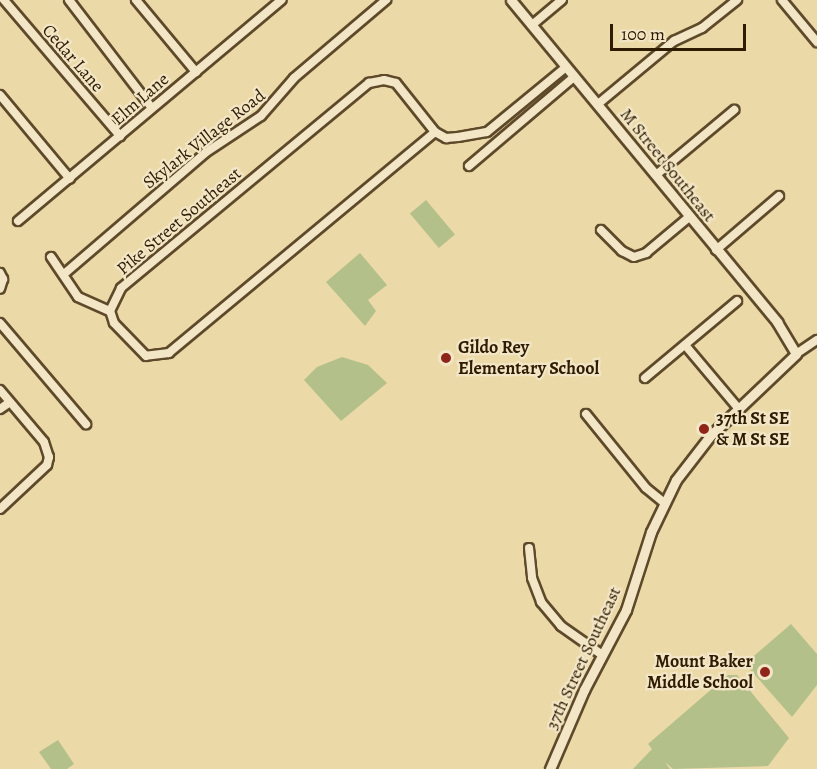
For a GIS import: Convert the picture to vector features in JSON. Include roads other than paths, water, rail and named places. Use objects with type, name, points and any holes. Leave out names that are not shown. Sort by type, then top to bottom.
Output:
[{"type":"street","name":"Cedar Lane","points":[[4,0],[120,136]]},
{"type":"street","points":[[69,0],[152,108]]},
{"type":"street","points":[[136,0],[196,72]]},
{"type":"street","name":"Elm Lane","points":[[18,221],[281,0]]},
{"type":"street","name":"Skylark Village Road","points":[[64,274],[205,153],[276,103],[294,78],[386,0]]},
{"type":"street","name":"M Street Southeast","points":[[511,0],[777,322],[796,354]]},
{"type":"street","points":[[532,25],[562,0]]},
{"type":"street","points":[[598,104],[675,41],[702,28],[737,0]]},
{"type":"street","points":[[782,0],[817,42]]},
{"type":"street","points":[[51,256],[78,297],[110,310],[118,328],[143,354],[155,358],[169,353],[435,132],[446,138],[487,132],[566,67]]},
{"type":"street","points":[[470,166],[574,77]]},
{"type":"street","name":"Pike Street Southeast","points":[[110,310],[121,288],[369,83],[384,80],[402,87],[435,132]]},
{"type":"street","points":[[0,95],[70,179]]},
{"type":"street","points":[[656,175],[734,110]]},
{"type":"street","points":[[716,249],[779,196]]},
{"type":"street","points":[[601,230],[622,251],[634,257],[646,253],[689,217]]},
{"type":"street","points":[[0,273],[3,279],[0,290]]},
{"type":"street","points":[[645,378],[737,301]]},
{"type":"street","points":[[0,323],[86,424]]},
{"type":"street","name":"37th Street Southeast","points":[[550,769],[601,654],[626,610],[663,502],[697,450],[796,354],[817,340]]},
{"type":"street","points":[[685,345],[738,408]]},
{"type":"street","points":[[0,390],[40,437],[49,454],[47,465],[0,508]]},
{"type":"street","points":[[0,409],[10,402]]},
{"type":"street","points":[[586,414],[646,488],[663,502]]},
{"type":"street","points":[[529,548],[532,578],[541,602],[561,626],[601,654]]},
{"type":"place","name":"Gildo Rey Elementary School","points":[[446,358]]},
{"type":"place","name":"37th St SE & M St SE","points":[[704,429]]},
{"type":"place","name":"Mount Baker Middle School","points":[[765,672]]}]
